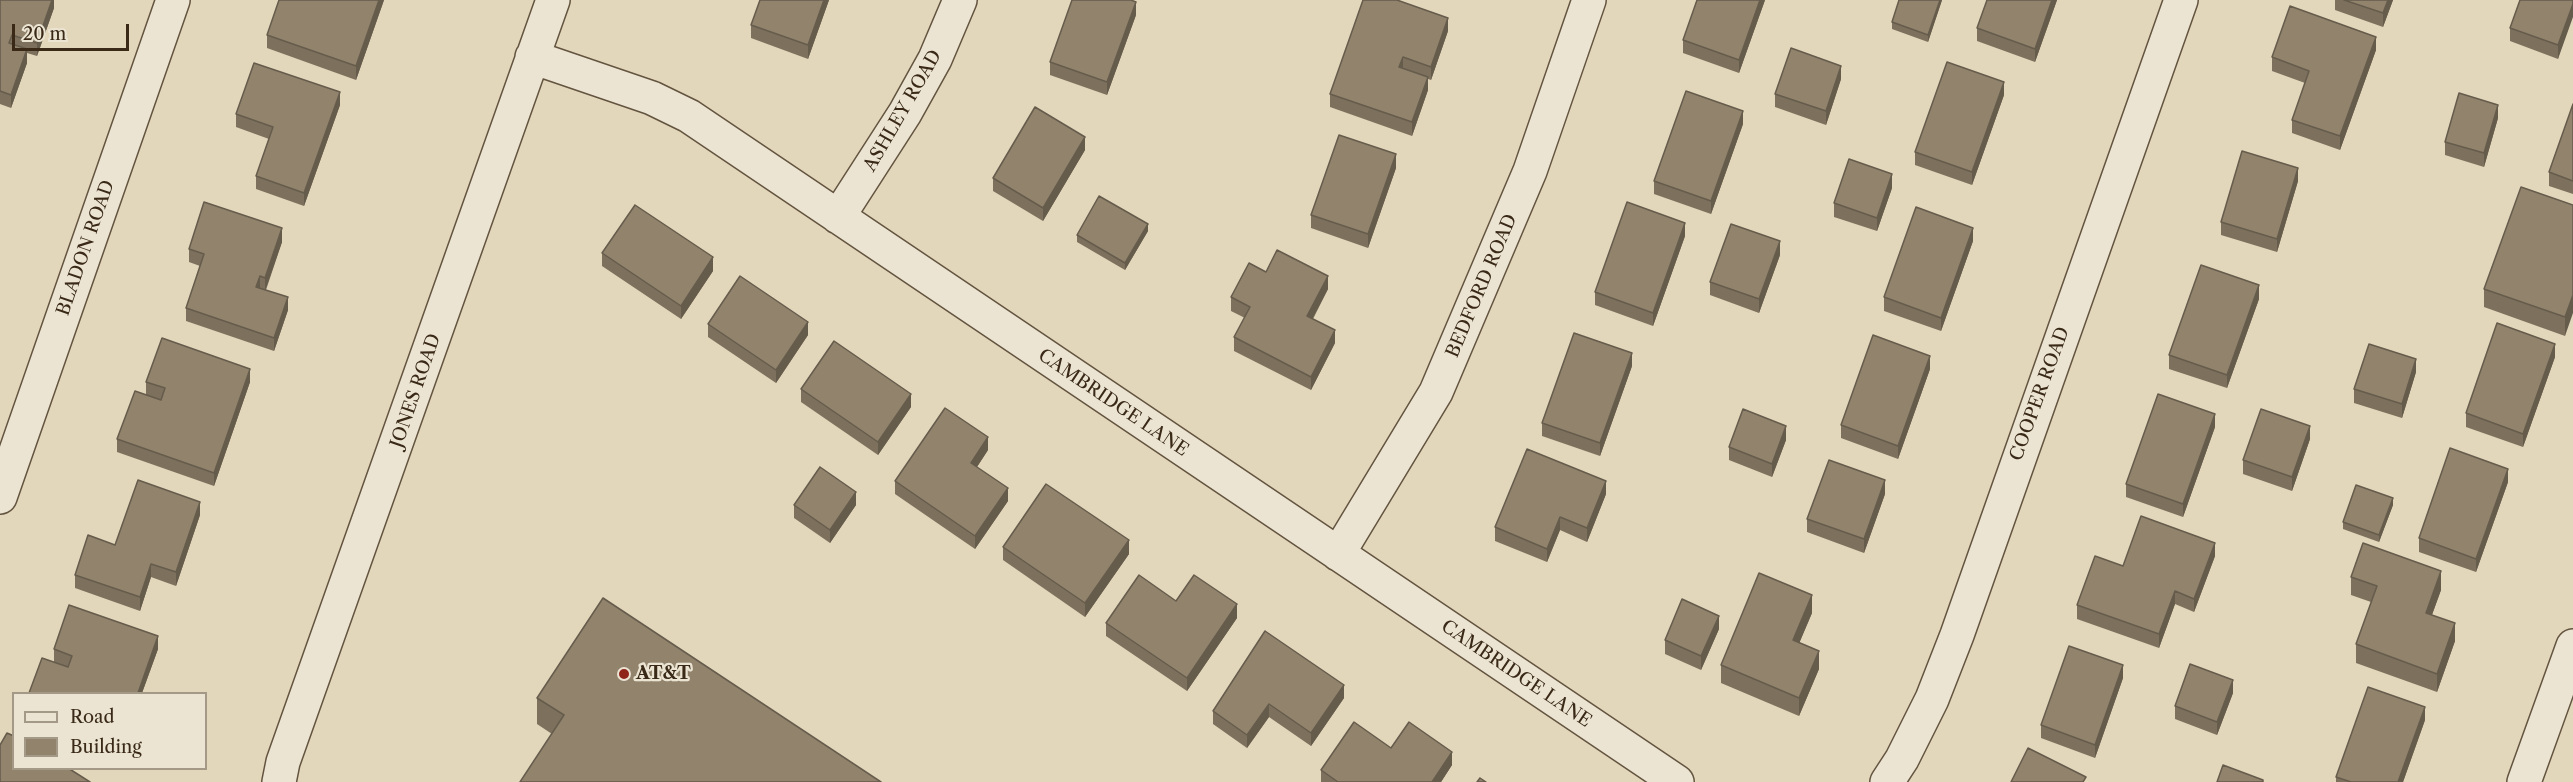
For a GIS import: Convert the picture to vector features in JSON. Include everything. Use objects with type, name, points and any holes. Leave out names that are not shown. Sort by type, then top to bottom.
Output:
[{"type":"street","name":"BLADON ROAD","points":[[0,497],[173,0]]},
{"type":"street","name":"JONES ROAD","points":[[279,782],[283,762],[553,0]]},
{"type":"street","name":"ASHLEY ROAD","points":[[838,217],[905,113],[935,59],[960,0]]},
{"type":"street","name":"BEDFORD ROAD","points":[[1338,554],[1437,392],[1530,171],[1589,0]]},
{"type":"street","name":"COOPER ROAD","points":[[1887,782],[1902,759],[1932,699],[1957,634],[2181,0]]},
{"type":"street","name":"CAMBRIDGE LANE","points":[[532,57],[652,98],[689,116],[1677,782]]},
{"type":"street","points":[[2524,782],[2573,646]]},
{"type":"building","points":[[0,0],[52,0],[37,43],[12,35],[9,43],[27,49],[11,95],[0,91]]},
{"type":"building","points":[[279,0],[379,0],[356,66],[267,35]]},
{"type":"building","points":[[760,0],[824,0],[808,45],[751,25]]},
{"type":"building","points":[[1072,0],[1131,0],[1136,2],[1107,82],[1050,62]]},
{"type":"building","points":[[1363,0],[1397,0],[1448,18],[1431,67],[1403,57],[1399,67],[1428,77],[1412,122],[1330,94]]},
{"type":"building","points":[[1697,0],[1760,0],[1739,60],[1683,40]]},
{"type":"building","points":[[1899,0],[1940,0],[1928,35],[1892,22]]},
{"type":"building","points":[[1987,0],[2052,0],[2035,49],[1977,28]]},
{"type":"building","points":[[2344,0],[2388,0],[2383,13]]},
{"type":"building","points":[[2520,0],[2573,0],[2558,45],[2510,28]]},
{"type":"building","points":[[2290,6],[2376,37],[2340,136],[2292,120],[2309,71],[2272,57]]},
{"type":"building","points":[[1791,48],[1841,66],[1826,111],[1775,94]]},
{"type":"building","points":[[1947,62],[2004,82],[1972,172],[1915,152]]},
{"type":"building","points":[[254,63],[340,92],[304,193],[256,176],[273,127],[236,114]]},
{"type":"building","points":[[1686,91],[1743,111],[1711,201],[1654,181]]},
{"type":"building","points":[[2459,93],[2498,105],[2484,153],[2445,142]]},
{"type":"building","points":[[2573,104],[2573,181],[2549,172]]},
{"type":"building","points":[[1035,107],[1085,137],[1043,208],[993,178]]},
{"type":"building","points":[[1339,135],[1396,154],[1368,234],[1311,215]]},
{"type":"building","points":[[2242,151],[2298,168],[2277,239],[2221,222]]},
{"type":"building","points":[[1849,159],[1892,174],[1877,218],[1834,203]]},
{"type":"building","points":[[2521,187],[2573,205],[2573,295],[2565,317],[2484,289]]},
{"type":"building","points":[[1099,196],[1148,224],[1125,263],[1077,235]]},
{"type":"building","points":[[204,202],[282,228],[265,278],[260,276],[256,287],[288,297],[274,338],[186,308],[204,254],[189,249]]},
{"type":"building","points":[[1627,202],[1685,223],[1653,313],[1595,292]]},
{"type":"building","points":[[635,205],[713,257],[681,306],[602,253]]},
{"type":"building","points":[[1916,207],[1973,228],[1941,318],[1884,297]]},
{"type":"building","points":[[1731,224],[1780,241],[1759,299],[1710,282]]},
{"type":"building","points":[[1277,250],[1328,276],[1307,316],[1335,330],[1311,377],[1234,337],[1250,307],[1231,297],[1249,263],[1266,272]]},
{"type":"building","points":[[2201,265],[2259,285],[2227,375],[2169,355]]},
{"type":"building","points":[[740,276],[808,322],[776,370],[708,324]]},
{"type":"building","points":[[2497,323],[2555,344],[2523,434],[2466,413]]},
{"type":"building","points":[[1574,333],[1632,353],[1600,443],[1542,423]]},
{"type":"building","points":[[1873,335],[1930,356],[1898,446],[1841,425]]},
{"type":"building","points":[[162,338],[250,369],[214,473],[117,439],[135,391],[161,400],[165,388],[146,382]]},
{"type":"building","points":[[834,341],[911,394],[878,442],[801,389]]},
{"type":"building","points":[[2369,344],[2416,359],[2402,404],[2354,389]]},
{"type":"building","points":[[2158,394],[2215,414],[2183,504],[2126,484]]},
{"type":"building","points":[[945,408],[988,437],[971,463],[1008,488],[975,536],[895,481]]},
{"type":"building","points":[[1743,409],[1786,426],[1772,464],[1729,447]]},
{"type":"building","points":[[2261,409],[2310,426],[2292,477],[2243,460]]},
{"type":"building","points":[[2450,448],[2508,469],[2476,559],[2419,538]]},
{"type":"building","points":[[1527,449],[1606,481],[1587,528],[1560,517],[1547,549],[1495,527]]},
{"type":"building","points":[[1829,460],[1885,480],[1864,539],[1807,519]]},
{"type":"building","points":[[820,467],[856,492],[830,530],[794,505]]},
{"type":"building","points":[[138,480],[200,502],[176,572],[151,564],[140,597],[75,575],[88,535],[115,545]]},
{"type":"building","points":[[1046,484],[1129,540],[1085,603],[1003,547]]},
{"type":"building","points":[[2356,485],[2393,498],[2379,535],[2343,522]]},
{"type":"building","points":[[2141,516],[2215,543],[2194,599],[2175,591],[2159,634],[2077,605],[2095,556],[2123,566]]},
{"type":"building","points":[[2363,543],[2441,571],[2426,613],[2455,623],[2437,674],[2356,644],[2377,586],[2351,577]]},
{"type":"building","points":[[1759,573],[1812,595],[1793,640],[1819,651],[1799,698],[1721,665]]},
{"type":"building","points":[[1139,575],[1176,601],[1194,575],[1237,604],[1187,678],[1106,623]]},
{"type":"building","name":"AT&T","points":[[603,598],[881,782],[520,782],[564,715],[537,698]]},
{"type":"building","points":[[1682,599],[1719,616],[1701,656],[1665,640]]},
{"type":"building","points":[[69,605],[158,636],[138,692],[29,692],[42,658],[68,667],[72,656],[54,649]]},
{"type":"building","points":[[1265,631],[1344,685],[1311,733],[1269,704],[1247,735],[1213,711]]},
{"type":"building","points":[[2069,646],[2123,665],[2095,745],[2041,725]]},
{"type":"building","points":[[2190,664],[2233,680],[2217,722],[2175,706]]},
{"type":"building","points":[[2368,687],[2425,707],[2398,782],[2351,782],[2336,777]]},
{"type":"building","points":[[1354,722],[1391,748],[1409,722],[1452,752],[1432,782],[1338,782],[1321,770]]},
{"type":"building","points":[[7,733],[12,735],[12,770],[71,770],[90,782],[0,782],[0,745]]},
{"type":"building","points":[[2028,748],[2086,777],[2083,782],[2011,782]]},
{"type":"building","points":[[2223,765],[2263,780],[2263,782],[2217,782]]},
{"type":"place","name":"AT&T","points":[[624,674]]}]
